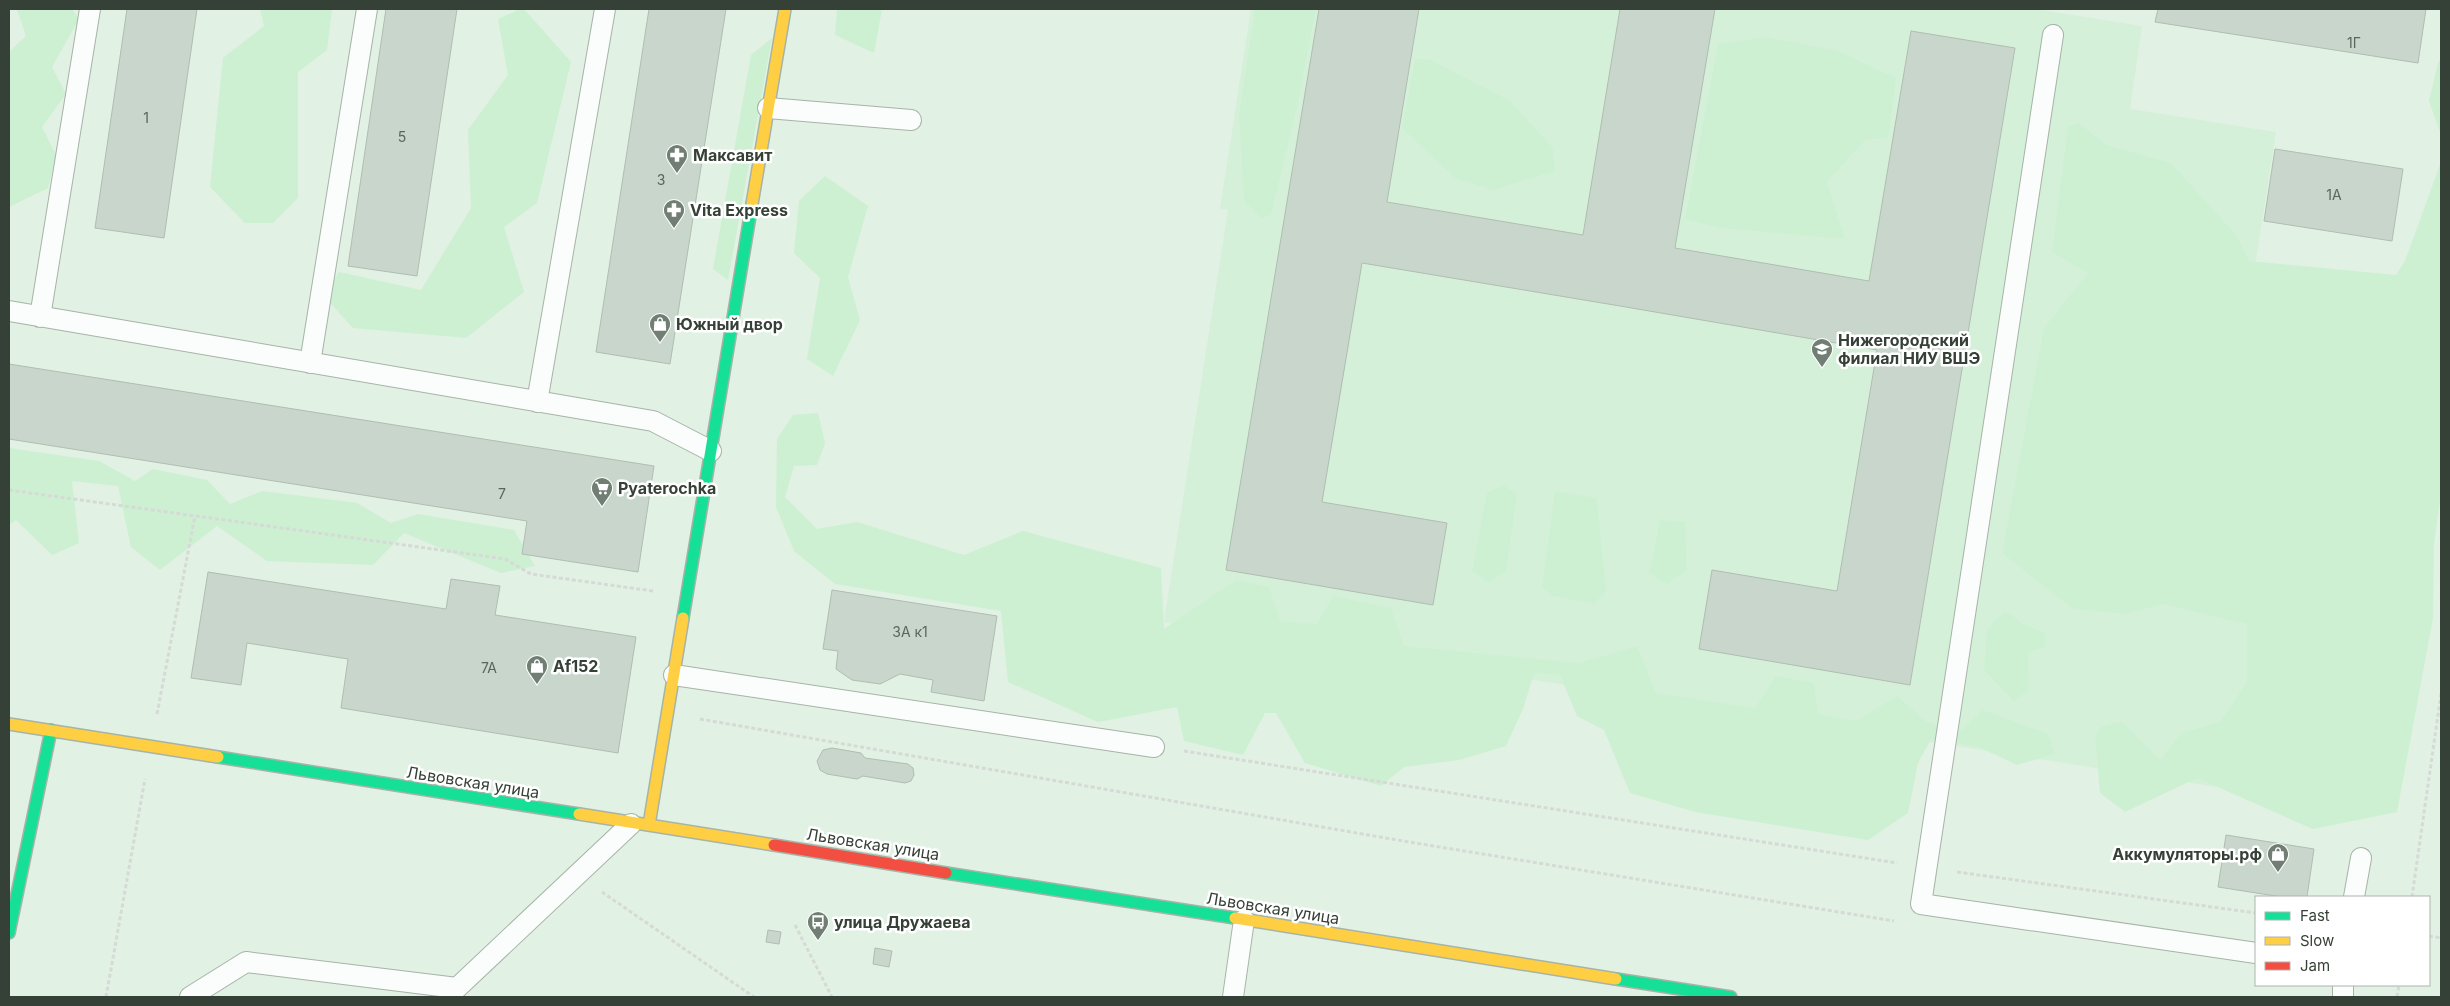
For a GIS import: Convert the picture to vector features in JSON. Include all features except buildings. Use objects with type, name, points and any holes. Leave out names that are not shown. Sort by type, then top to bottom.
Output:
[{"type":"main road","points":[[640,824],[668,713],[785,9]]},
{"type":"main road","name":"Львовская улица","points":[[9,724],[1731,997]]},
{"type":"main road","points":[[9,933],[51,730]]},
{"type":"lane","points":[[40,317],[90,9]]},
{"type":"lane","points":[[310,363],[367,9]]},
{"type":"lane","points":[[536,402],[605,9]]},
{"type":"lane","points":[[2053,35],[1921,904],[2255,953]]},
{"type":"lane","points":[[768,108],[911,120]]},
{"type":"lane","points":[[9,312],[653,421],[711,451]]},
{"type":"lane","points":[[674,675],[1154,746]]},
{"type":"lane","points":[[190,997],[246,962],[457,988],[577,874],[640,824]]},
{"type":"lane","points":[[2354,896],[2361,858]]},
{"type":"lane","points":[[1233,997],[1244,920]]},
{"type":"path","points":[[9,490],[505,560],[531,574],[687,596]]},
{"type":"path","points":[[2412,896],[2441,694]]},
{"type":"path","points":[[668,713],[1393,840],[1895,921],[1921,904]]},
{"type":"path","points":[[1154,746],[1926,868],[2255,912]]},
{"type":"path","points":[[577,874],[754,997]]},
{"type":"path","points":[[795,925],[832,997]]},
{"type":"shaded area","points":[[17,9],[72,9],[79,19],[52,67],[66,94],[42,127],[56,155],[48,188],[9,207],[9,52],[26,36]]},
{"type":"shaded area","points":[[260,9],[332,9],[327,50],[298,72],[298,198],[273,223],[245,223],[210,187],[223,58],[264,26]]},
{"type":"shaded area","points":[[524,9],[571,62],[537,203],[504,227],[524,292],[466,338],[353,328],[324,296],[339,272],[421,290],[471,208],[468,130],[508,75],[498,19]]},
{"type":"shaded area","points":[[837,9],[882,9],[874,53],[835,35]]},
{"type":"shaded area","name":"Нижегородский филиал НИУ ВШЭ","points":[[1251,9],[2035,9],[2142,26],[2130,109],[2276,132],[2255,266],[2383,813],[1164,622],[1228,210],[1220,209]]},
{"type":"shaded area","points":[[1255,9],[1316,9],[1296,111],[1271,215],[1261,218],[1244,201],[1239,115]]},
{"type":"shaded area","points":[[1766,37],[1838,51],[1896,78],[1888,138],[1865,140],[1827,182],[1845,239],[1719,228],[1685,219],[1718,44]]},
{"type":"shaded area","points":[[772,38],[728,280],[713,269],[751,55]]},
{"type":"shaded area","points":[[2441,58],[2441,135],[2429,101],[2438,63]]},
{"type":"shaded area","points":[[1415,59],[1429,59],[1510,101],[1553,148],[1555,171],[1493,190],[1455,178],[1402,128]]},
{"type":"shaded area","points":[[2079,123],[2106,145],[2171,163],[2237,236],[2249,261],[2396,275],[2405,261],[2441,162],[2441,492],[2434,544],[2433,618],[2397,812],[2313,829],[2197,778],[2125,812],[2100,793],[2095,736],[2102,726],[2122,722],[2160,760],[2181,733],[2220,722],[2247,682],[2247,624],[2162,604],[2127,614],[2073,609],[2002,553],[2044,328],[2088,273],[2052,252],[2068,126]]},
{"type":"shaded area","points":[[825,176],[868,206],[848,277],[860,320],[833,376],[807,359],[820,278],[794,253],[799,201]]},
{"type":"shaded area","points":[[818,413],[825,443],[817,465],[794,466],[785,497],[817,529],[857,522],[964,555],[1023,531],[1161,568],[1164,629],[1236,580],[1269,587],[1280,621],[1317,624],[1333,596],[1391,608],[1404,646],[1579,663],[1637,646],[1656,693],[1755,708],[1776,676],[1814,683],[1818,714],[1856,721],[1897,696],[1927,722],[1961,731],[1983,710],[2048,734],[2055,754],[2017,765],[1979,747],[1931,739],[1918,763],[1908,813],[1868,840],[1695,812],[1630,793],[1604,730],[1577,716],[1560,675],[1534,673],[1523,709],[1506,746],[1459,760],[1404,767],[1381,786],[1305,763],[1276,713],[1265,713],[1243,755],[1184,741],[1177,707],[1098,722],[1008,682],[1001,611],[835,584],[794,551],[776,507],[777,439],[793,415]]},
{"type":"shaded area","points":[[9,448],[99,461],[135,481],[153,469],[207,480],[230,504],[262,491],[357,503],[391,523],[418,514],[514,530],[535,566],[501,573],[404,533],[373,565],[267,561],[217,526],[160,570],[131,547],[118,486],[72,481],[79,543],[52,555],[16,520],[9,525]]},
{"type":"shaded area","points":[[1504,485],[1517,495],[1506,571],[1489,582],[1472,571],[1487,493]]},
{"type":"shaded area","points":[[1555,491],[1597,498],[1606,591],[1594,604],[1552,596],[1542,587]]},
{"type":"shaded area","points":[[1660,520],[1685,522],[1687,570],[1667,584],[1649,573]]},
{"type":"shaded area","points":[[2004,612],[2010,613],[2021,623],[2045,633],[2045,647],[2028,652],[2029,689],[2014,702],[1984,670],[1987,630]]},
{"type":"traffic: fast","points":[[683,618],[752,204]]},
{"type":"traffic: fast","points":[[9,933],[51,730]]},
{"type":"traffic: fast","points":[[218,757],[579,814]]},
{"type":"traffic: fast","points":[[946,873],[1235,918]]},
{"type":"traffic: fast","points":[[1616,979],[1731,997]]},
{"type":"traffic: slow","points":[[752,204],[785,9]]},
{"type":"traffic: slow","points":[[649,825],[683,618]]},
{"type":"traffic: slow","points":[[9,724],[218,757]]},
{"type":"traffic: slow","points":[[579,814],[774,845]]},
{"type":"traffic: slow","points":[[1235,918],[1616,979]]},
{"type":"traffic: jam","points":[[774,845],[946,873]]},
{"type":"place","name":"Максавит","points":[[677,174]]},
{"type":"place","name":"Vita Express","points":[[674,229]]},
{"type":"place","name":"Южный двор","points":[[660,343]]},
{"type":"place","name":"Нижегородский филиал НИУ ВШЭ","points":[[1822,368]]},
{"type":"place","name":"Pyaterochka","points":[[602,507]]},
{"type":"place","name":"Af152","points":[[537,685]]},
{"type":"place","name":"Аккумуляторы.рф","points":[[2278,873]]},
{"type":"place","name":"улица Дружаева","points":[[818,941]]}]
